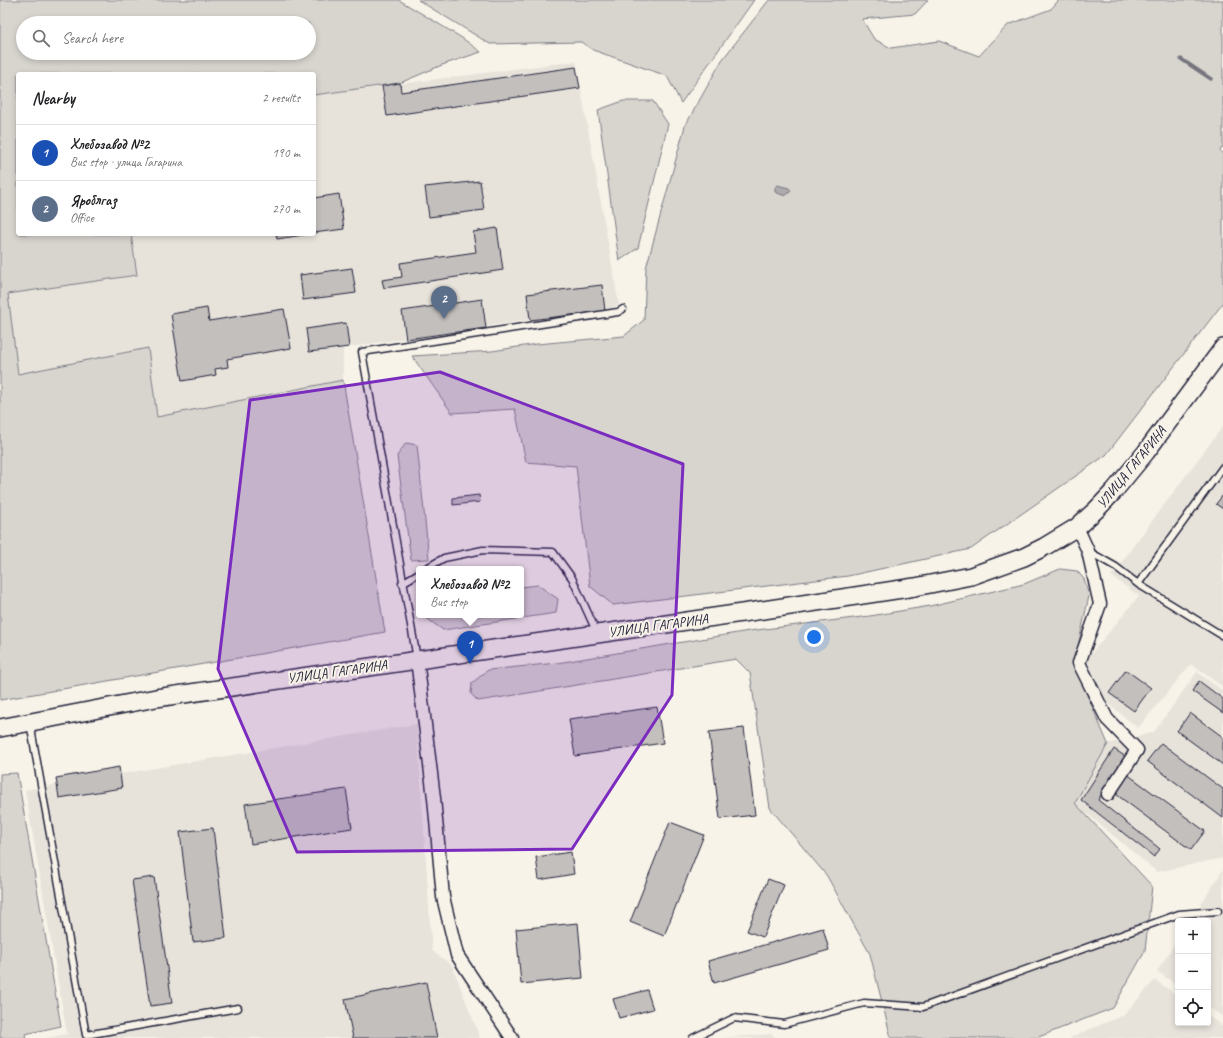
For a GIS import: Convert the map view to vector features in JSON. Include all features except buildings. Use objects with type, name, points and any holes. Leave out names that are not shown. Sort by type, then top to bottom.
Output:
[{"type":"main road","name":"УЛИЦА ГАГАРИНА","points":[[0,728],[30,721],[156,698],[900,589],[972,576],[1024,557],[1077,527],[1114,491],[1223,348]]},
{"type":"street","points":[[1077,527],[1088,551],[1100,604],[1079,663],[1107,719],[1137,750],[1108,794]]},
{"type":"street","points":[[417,659],[434,798],[443,897],[457,955],[512,1038]]},
{"type":"lane","points":[[417,659],[402,583],[362,352],[618,312],[623,309]]},
{"type":"lane","points":[[1138,584],[1223,468]]},
{"type":"lane","points":[[430,566],[444,558],[483,550],[553,552],[572,578],[597,633]]},
{"type":"lane","points":[[1088,551],[1116,567],[1138,584],[1223,636]]},
{"type":"lane","points":[[402,583],[416,575]]},
{"type":"lane","points":[[30,721],[86,1035],[238,1008]]},
{"type":"lane","points":[[692,1038],[734,1018],[784,1024],[864,1003],[923,1007],[1179,914],[1218,911]]},
{"type":"highlighted area","points":[[440,372],[683,464],[672,695],[572,849],[297,852],[218,669],[250,400]]},
{"type":"shaded area","points":[[0,0],[399,0],[462,38],[481,52],[442,65],[400,83],[316,95],[316,72],[16,72],[16,236],[131,236],[137,275],[8,294],[18,374],[148,348],[157,417],[343,380],[385,632],[0,700]]},
{"type":"shaded area","points":[[418,0],[754,0],[681,103],[667,76],[593,50],[581,42],[490,44]]},
{"type":"shaded area","points":[[769,0],[928,0],[915,14],[862,19],[874,39],[891,48],[939,41],[979,56],[1008,25],[1051,9],[1059,0],[1223,0],[1223,147],[1220,150],[1223,155],[1223,303],[1106,455],[971,549],[848,576],[613,605],[590,586],[576,466],[526,462],[515,409],[452,413],[412,356],[492,351],[537,344],[624,336],[644,320],[646,268],[685,126],[722,60]]},
{"type":"shaded area","points":[[576,61],[619,305],[605,311],[530,320],[343,348],[343,380],[157,418],[148,348],[18,375],[8,293],[137,275],[131,236],[316,236],[316,95]]},
{"type":"shaded area","points":[[623,101],[653,101],[668,124],[638,248],[619,261],[598,110]]},
{"type":"shaded area","points":[[777,185],[789,188],[791,191],[785,196],[775,192]]},
{"type":"shaded area","points":[[1223,426],[1223,687],[1191,664],[1138,728],[1104,700],[1085,661],[1139,596],[1111,576]]},
{"type":"shaded area","points":[[406,443],[417,445],[429,559],[411,560],[397,456]]},
{"type":"shaded area","points":[[1060,569],[1077,571],[1084,579],[1089,596],[1074,664],[1108,744],[1075,803],[1152,886],[1145,951],[1113,1008],[1036,1038],[891,1038],[870,954],[827,876],[770,808],[750,673],[736,659],[478,701],[471,694],[472,683],[488,670],[557,663],[749,631],[870,616],[930,606],[1024,584]]},
{"type":"shaded area","points":[[538,585],[558,599],[556,613],[524,618],[524,587]]},
{"type":"shaded area","points":[[426,618],[523,618],[443,630]]},
{"type":"shaded area","points":[[1197,672],[1223,691],[1223,858],[1157,872],[1074,803],[1108,744],[1154,732]]},
{"type":"shaded area","points":[[417,724],[432,951],[452,965],[480,1038],[46,1038],[67,1034],[25,790]]},
{"type":"shaded area","points":[[17,773],[61,1026],[25,1034],[26,1038],[0,1038],[0,774]]},
{"type":"shaded area","points":[[1223,870],[1223,1017],[1211,1009],[1211,918],[1192,918]]},
{"type":"shaded area","points":[[1175,944],[1175,984],[1157,971]]},
{"type":"shaded area","points":[[1155,980],[1175,994],[1175,1026],[1211,1026],[1211,1018],[1223,1026],[1223,1038],[1069,1038],[1124,1015]]},
{"type":"shaded area","points":[[771,1034],[776,1038],[724,1038]]},
{"type":"waterway","points":[[1181,59],[1211,79]]},
{"type":"place","name":"Яроблгаз","points":[[444,319]]},
{"type":"place","name":"Хлебозавод №2","points":[[470,664]]}]
